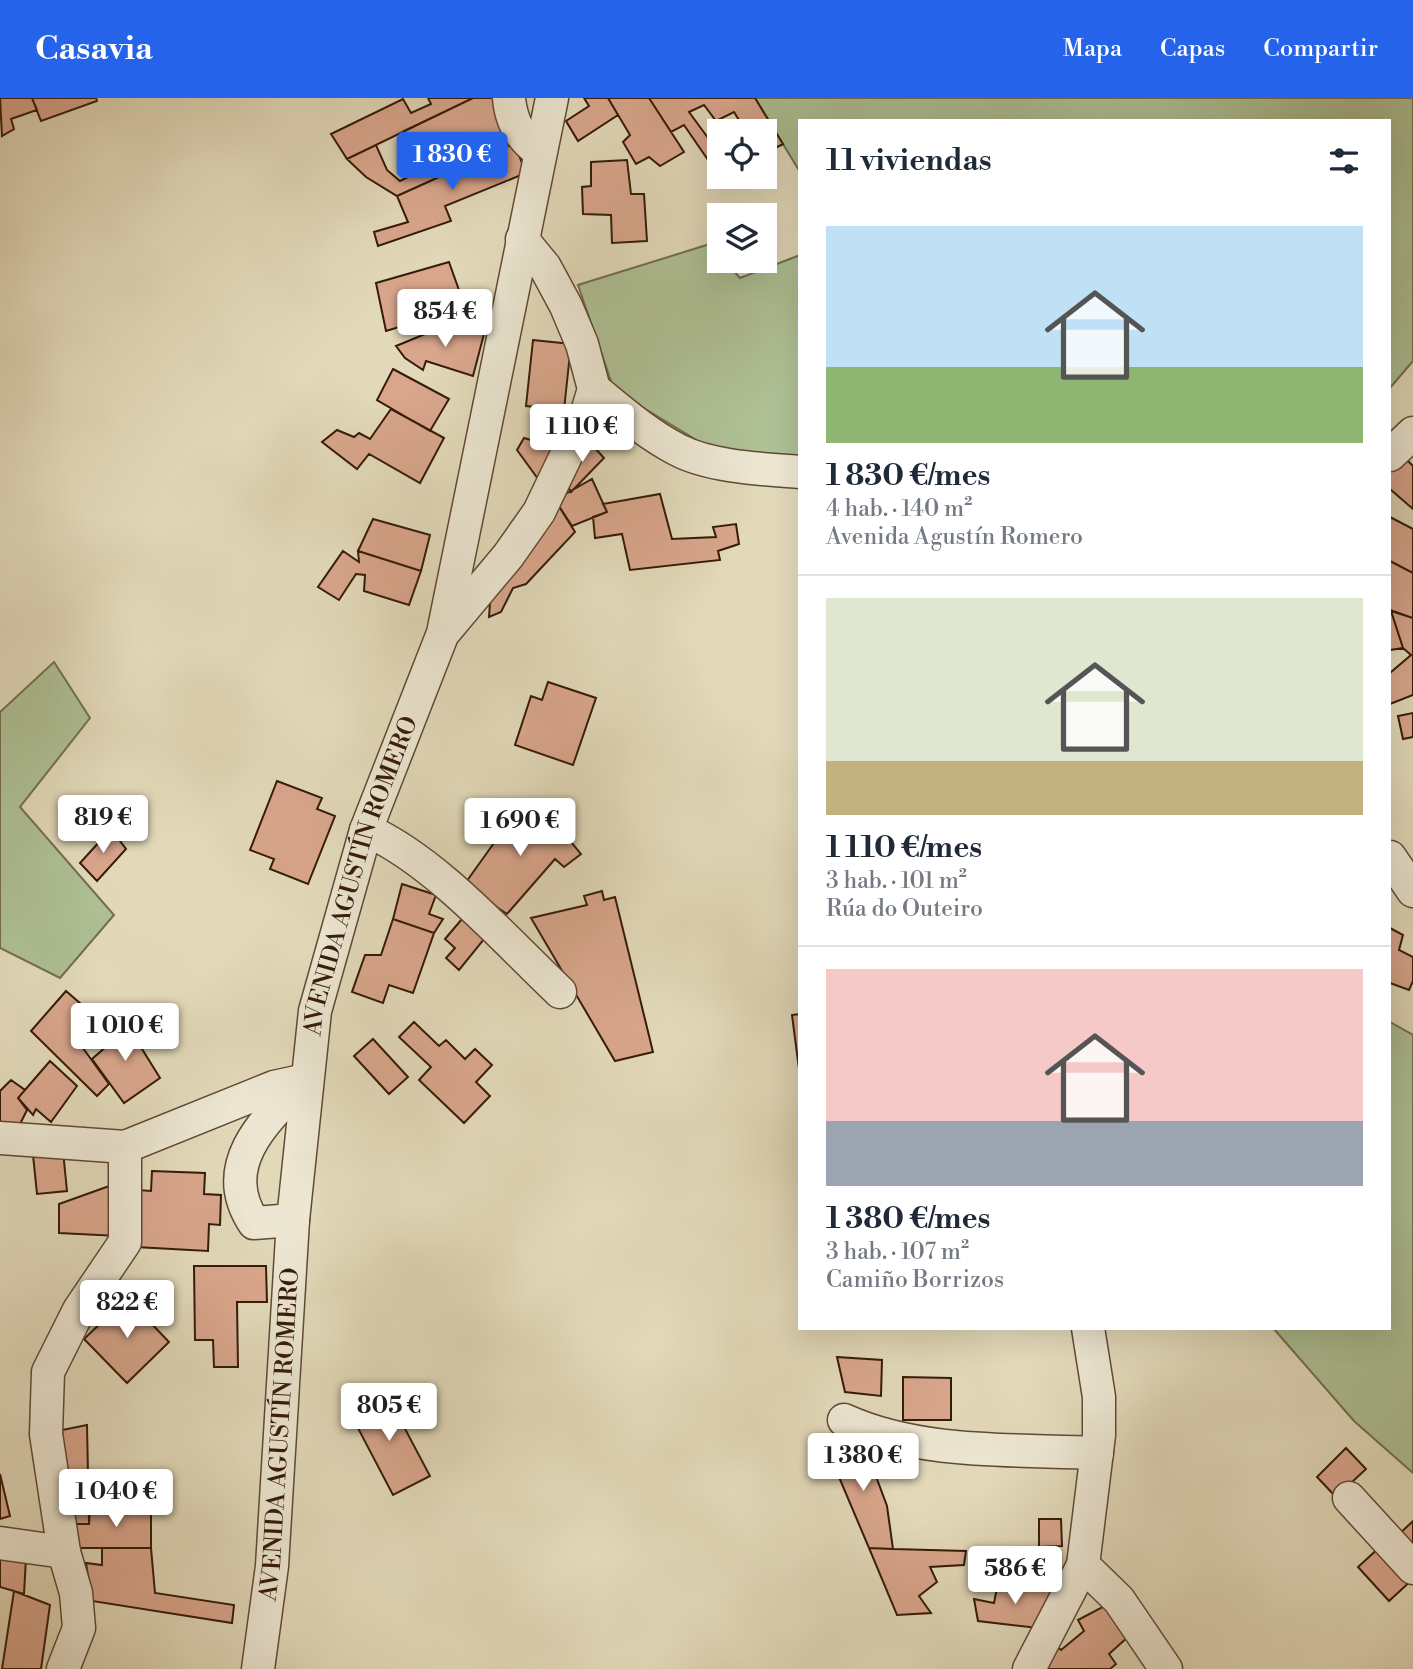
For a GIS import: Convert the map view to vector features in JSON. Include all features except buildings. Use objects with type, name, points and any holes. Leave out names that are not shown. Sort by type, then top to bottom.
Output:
[{"type":"street","points":[[509,98],[515,124],[524,141],[539,151]]},
{"type":"street","name":"AVENIDA AGUSTÍN ROMERO","points":[[258,1669],[272,1566],[293,1220],[315,1011],[366,830],[443,633],[539,151],[552,98]]},
{"type":"street","points":[[443,633],[508,556],[539,512],[587,412],[594,389],[582,344],[566,306],[545,267],[522,239]]},
{"type":"street","points":[[594,389],[635,423],[680,451],[741,467],[798,472]]},
{"type":"street","points":[[366,830],[390,840],[455,893],[560,992]]},
{"type":"street","points":[[1391,858],[1413,891]]},
{"type":"street","points":[[0,1138],[125,1147],[274,1087],[306,1080]]},
{"type":"street","points":[[293,1220],[254,1223],[242,1205],[238,1181],[248,1148],[269,1115],[306,1080]]},
{"type":"street","points":[[63,1669],[79,1628],[76,1592],[64,1552],[46,1434],[48,1372],[79,1310],[125,1242],[125,1147]]},
{"type":"street","points":[[1029,1669],[1083,1565],[1097,1453],[1099,1397],[1088,1330]]},
{"type":"street","points":[[844,1420],[877,1435],[980,1450],[1097,1453]]},
{"type":"street","points":[[1349,1499],[1413,1568]]},
{"type":"street","points":[[0,1542],[64,1552]]},
{"type":"street","points":[[1083,1565],[1119,1600],[1166,1669]]},
{"type":"green space","points":[[755,98],[1413,98],[1413,361],[1391,387],[1391,119],[798,119],[798,169],[777,134],[777,119],[768,119]]},
{"type":"green space","points":[[707,245],[707,273],[736,273],[740,278],[753,273],[777,273],[777,264],[798,256],[798,469],[741,467],[614,390],[578,285]]},
{"type":"green space","points":[[54,662],[90,718],[20,807],[114,915],[60,978],[0,948],[0,712]]},
{"type":"green space","points":[[1391,1023],[1413,1035],[1413,1473],[1354,1421],[1275,1330],[1391,1330]]}]
